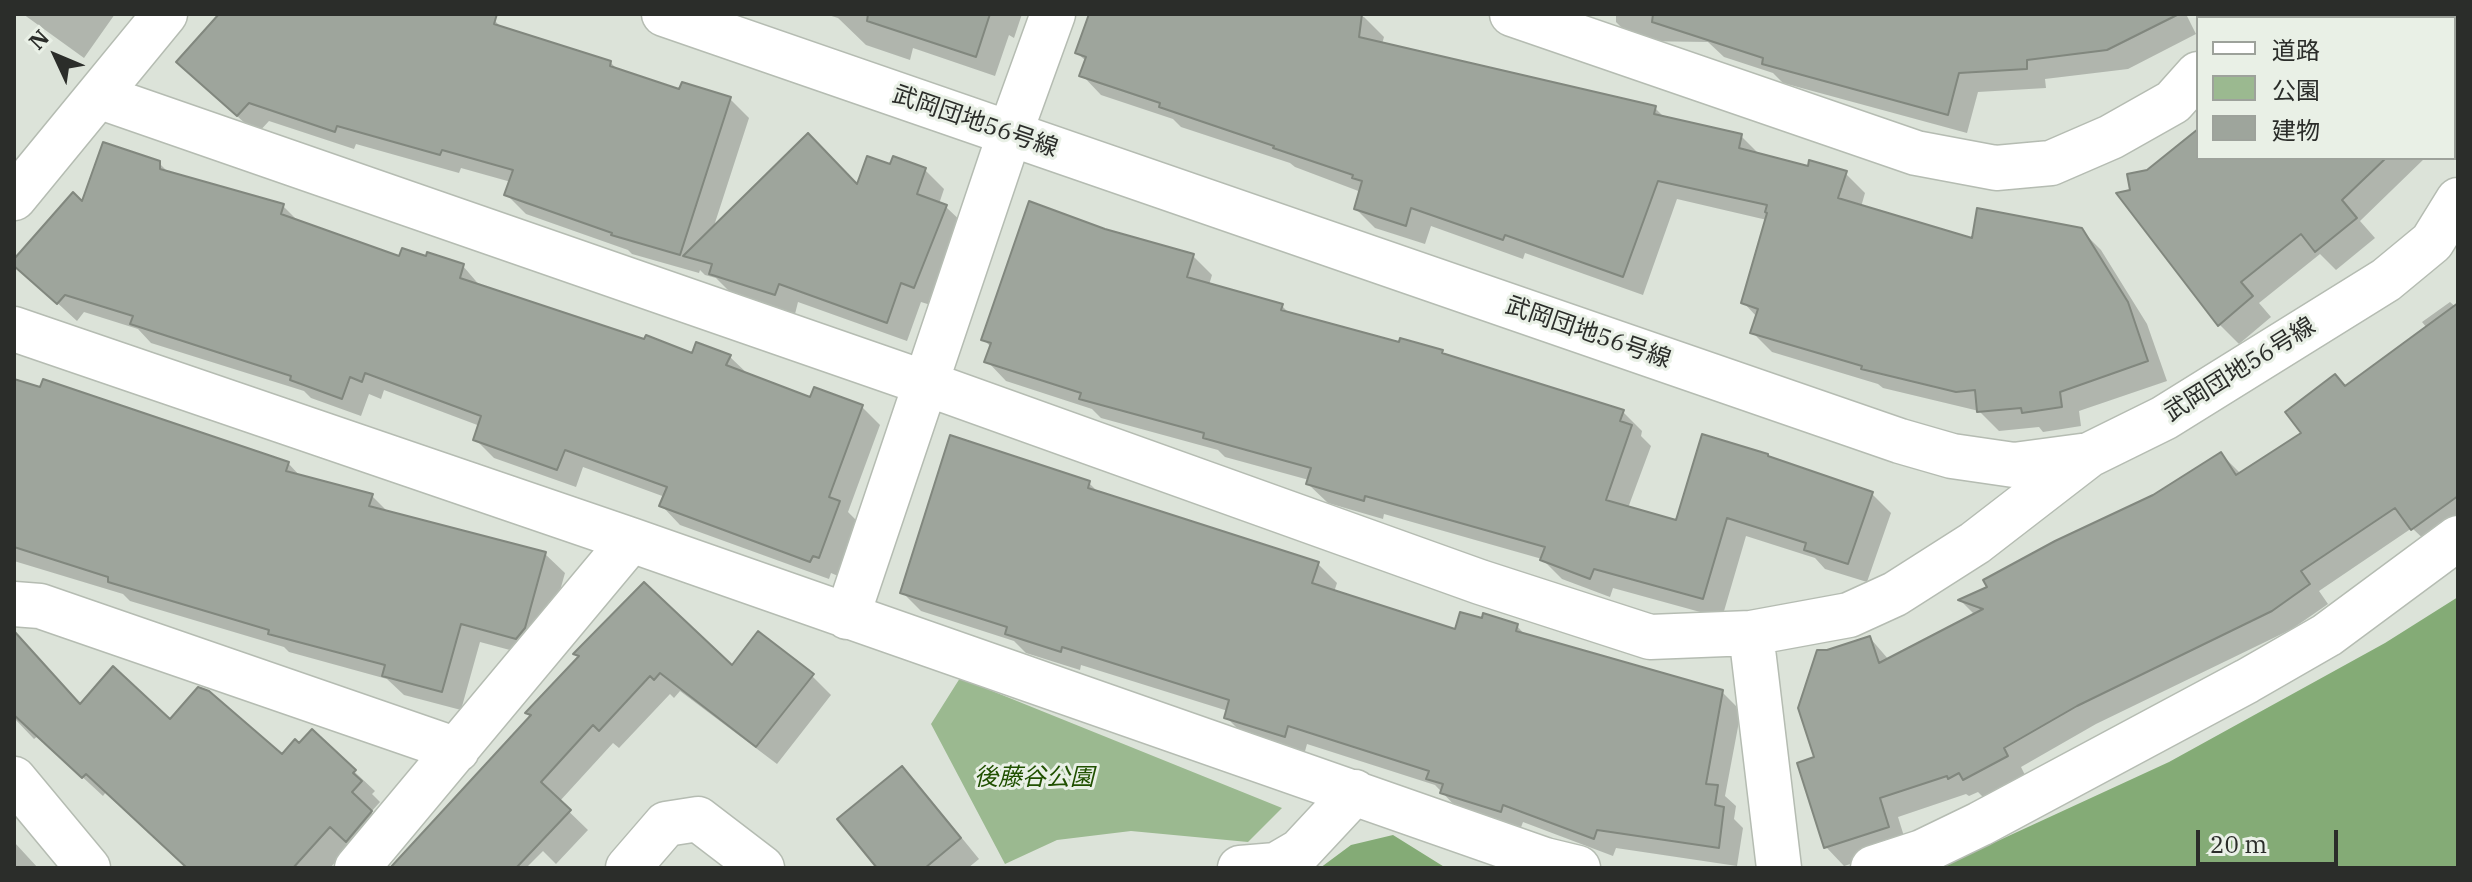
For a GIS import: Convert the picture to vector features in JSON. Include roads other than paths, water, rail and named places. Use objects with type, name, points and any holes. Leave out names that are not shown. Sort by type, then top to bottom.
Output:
[{"type":"street","points":[[14,198],[165,14]]},
{"type":"street","name":"武岡団地56号線","points":[[664,14],[1926,449],[2014,465],[2089,455],[2164,418],[2386,280],[2432,242],[2458,200]]},
{"type":"street","points":[[847,617],[1053,14]]},
{"type":"street","points":[[1512,14],[1916,153],[1996,168],[2051,163],[2111,137],[2173,102],[2196,76]]},
{"type":"street","points":[[98,96],[925,383],[1480,582],[1650,637],[1751,633],[1849,615],[1895,594],[1975,543],[2089,455]]},
{"type":"street","points":[[14,329],[631,540],[1545,860],[1578,868]]},
{"type":"street","points":[[1873,868],[1922,852],[1980,824],[2247,681],[2327,635],[2458,538]]},
{"type":"street","points":[[357,868],[631,540]]},
{"type":"street","points":[[14,604],[40,606],[457,750]]},
{"type":"street","points":[[1751,633],[1779,868]]},
{"type":"street","points":[[14,779],[88,868]]},
{"type":"street","points":[[1240,868],[1276,865],[1300,851],[1355,792]]},
{"type":"street","points":[[628,868],[666,824],[698,819],[762,868]]},
{"type":"park label","name":"後藤谷公園","points":[[1034,778]]}]
